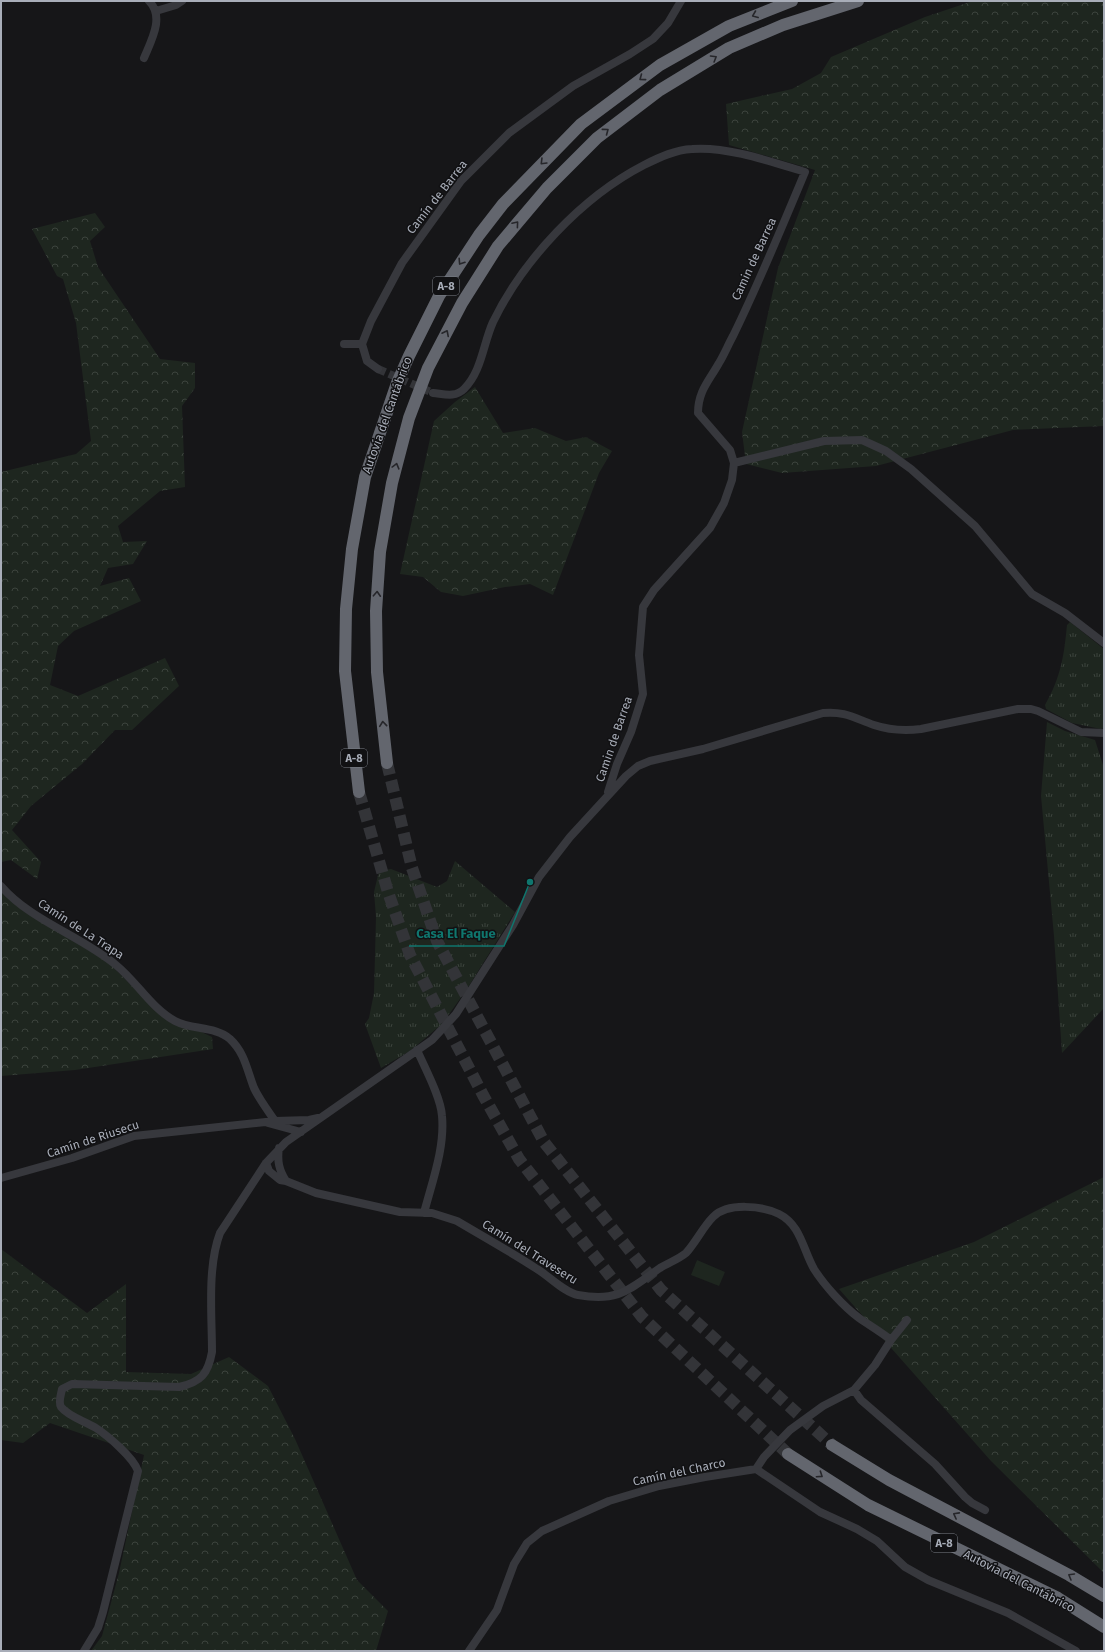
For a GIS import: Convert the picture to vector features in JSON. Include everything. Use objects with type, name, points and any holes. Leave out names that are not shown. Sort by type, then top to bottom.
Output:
[{"type":"highway","name":"Autovía del Cantábrico","points":[[359,792],[345,671],[346,609],[352,549],[365,477],[397,383],[439,296],[503,204],[581,124],[660,65],[729,26],[792,1]]},
{"type":"highway","name":"Autovía del Cantábrico","points":[[387,762],[377,672],[376,611],[380,552],[392,483],[409,418],[428,368],[462,303],[498,246],[547,188],[597,138],[660,90],[729,48],[783,25],[858,1]]},
{"type":"highway","name":"A-8","points":[[832,1445],[889,1480],[1069,1574],[1104,1596]]},
{"type":"highway","name":"Autovía del Cantábrico","points":[[788,1454],[868,1505],[1058,1598],[1104,1627]]},
{"type":"street","points":[[144,58],[155,29],[157,18],[156,11],[149,1]]},
{"type":"street","points":[[156,11],[176,5],[182,1]]},
{"type":"street","name":"Camín de Barrea","points":[[362,344],[371,321],[402,262],[461,181],[509,132],[573,86],[630,54],[653,39],[668,23],[681,1]]},
{"type":"street","name":"Camin de Barrea","points":[[433,393],[452,396],[464,389],[477,370],[493,323],[520,276],[558,230],[591,199],[628,173],[666,154],[692,149],[711,150],[762,159],[805,172],[783,226],[733,335],[719,363],[701,392],[698,402],[698,413],[730,450],[734,463],[732,480],[724,502],[710,528],[654,590],[643,607],[639,655],[643,694],[631,732],[617,764],[607,795]]},
{"type":"street","points":[[344,344],[362,344],[367,361],[378,369]]},
{"type":"street","points":[[734,463],[824,441],[862,440],[886,451],[911,469],[928,486],[975,526],[1032,594],[1065,613],[1104,643]]},
{"type":"street","points":[[84,1651],[98,1628],[103,1612],[138,1471],[134,1464],[112,1440],[96,1428],[68,1413],[61,1407],[59,1402],[62,1389],[72,1384],[179,1387],[192,1384],[201,1378],[210,1361],[212,1352],[212,1278],[216,1244],[220,1234],[266,1163],[286,1142],[432,1040],[456,1014],[514,925],[539,877],[570,837],[626,776],[638,766],[650,761],[837,712],[876,725],[906,731],[1018,709],[1031,709],[1082,732],[1104,733]]},
{"type":"street","name":"Camín de La Trapa","points":[[1,886],[34,914],[116,965],[158,1008],[175,1021],[187,1027],[209,1030],[229,1039],[243,1057],[248,1066],[255,1089],[277,1124]]},
{"type":"street","points":[[417,1050],[439,1102],[442,1116],[441,1142],[424,1213]]},
{"type":"street","name":"Camín de Riusecu","points":[[277,1124],[288,1121],[320,1118]]},
{"type":"street","points":[[288,1121],[298,1126],[301,1132]]},
{"type":"street","name":"Camín de Riusecu","points":[[1,1178],[72,1158],[134,1136],[151,1133],[265,1123],[277,1124],[301,1132]]},
{"type":"street","points":[[277,1124],[284,1133],[286,1142]]},
{"type":"street","points":[[279,1148],[279,1165],[281,1173]]},
{"type":"street","points":[[266,1163],[272,1163],[286,1181]]},
{"type":"street","name":"Camín del Traveseru","points":[[266,1163],[269,1172],[280,1180],[316,1193],[344,1201],[400,1212],[444,1216],[457,1222],[537,1269],[576,1295],[606,1297],[621,1294],[634,1288],[661,1267],[684,1254],[713,1216],[723,1211],[739,1207],[765,1209],[781,1215],[794,1225],[813,1268],[823,1282],[858,1317],[891,1340]]},
{"type":"street","points":[[907,1320],[891,1340],[875,1365],[854,1390],[823,1406],[790,1430],[764,1457],[756,1469],[820,1512],[857,1529],[877,1541],[905,1567],[928,1580],[1008,1613],[1076,1651]]},
{"type":"street","points":[[854,1390],[861,1400],[935,1464],[965,1497],[972,1503],[985,1510]]},
{"type":"street","name":"Camín del Charco","points":[[469,1651],[497,1610],[514,1564],[527,1543],[542,1531],[609,1501],[660,1486],[756,1469]]},
{"type":"green space","points":[[973,1],[1104,1],[1104,426],[1013,430],[876,466],[782,473],[746,464],[742,432],[778,268],[815,170],[729,145],[726,104],[792,89],[821,73],[831,57],[925,17]]},
{"type":"green space","points":[[95,213],[105,227],[90,241],[98,267],[160,359],[195,363],[195,388],[182,406],[185,487],[160,491],[118,526],[123,542],[147,541],[133,564],[108,568],[100,586],[129,578],[141,601],[74,631],[58,646],[50,685],[78,696],[165,658],[179,686],[132,730],[115,730],[82,764],[31,806],[12,830],[41,862],[37,879],[11,860],[1,862],[1,472],[76,454],[91,441],[76,323],[63,279],[57,276],[32,229]]},
{"type":"green space","points":[[475,387],[503,433],[535,428],[566,441],[586,437],[612,451],[599,473],[553,595],[530,584],[505,587],[463,596],[441,592],[423,577],[400,574],[434,421],[455,402]]},
{"type":"green space","points":[[1070,622],[1104,649],[1104,728],[1101,729],[1072,723],[1046,709],[1045,705],[1055,685],[1061,666],[1065,647],[1067,625]]},
{"type":"green space","points":[[1047,722],[1065,731],[1095,740],[1104,768],[1104,1008],[1062,1053],[1054,936],[1041,796]]},
{"type":"green space","points":[[455,861],[515,912],[467,989],[442,1024],[410,1051],[381,1068],[365,1024],[369,1018],[374,993],[376,917],[374,892],[379,871],[391,869],[437,887],[447,881]]},
{"type":"green space","points":[[1,889],[109,963],[157,1011],[212,1037],[213,1049],[75,1070],[1,1076]]},
{"type":"green space","points":[[1104,1177],[1104,1573],[991,1461],[839,1289],[974,1242]]},
{"type":"green space","points":[[1,1249],[87,1313],[126,1284],[126,1372],[191,1374],[229,1357],[268,1386],[295,1439],[357,1580],[388,1611],[376,1651],[91,1651],[102,1636],[119,1573],[144,1455],[50,1423],[23,1443],[1,1440]]},
{"type":"green space","points":[[697,1260],[725,1272],[719,1286],[691,1275]]},
{"type":"tunnel","points":[[378,369],[433,393]]},
{"type":"tunnel","points":[[387,763],[412,868],[437,941],[544,1142],[661,1290],[832,1445]]},
{"type":"tunnel","points":[[359,792],[388,892],[410,955],[483,1095],[519,1159],[642,1317],[788,1454]]},
{"type":"place","name":"Casa El Faque","points":[[530,882]]}]
